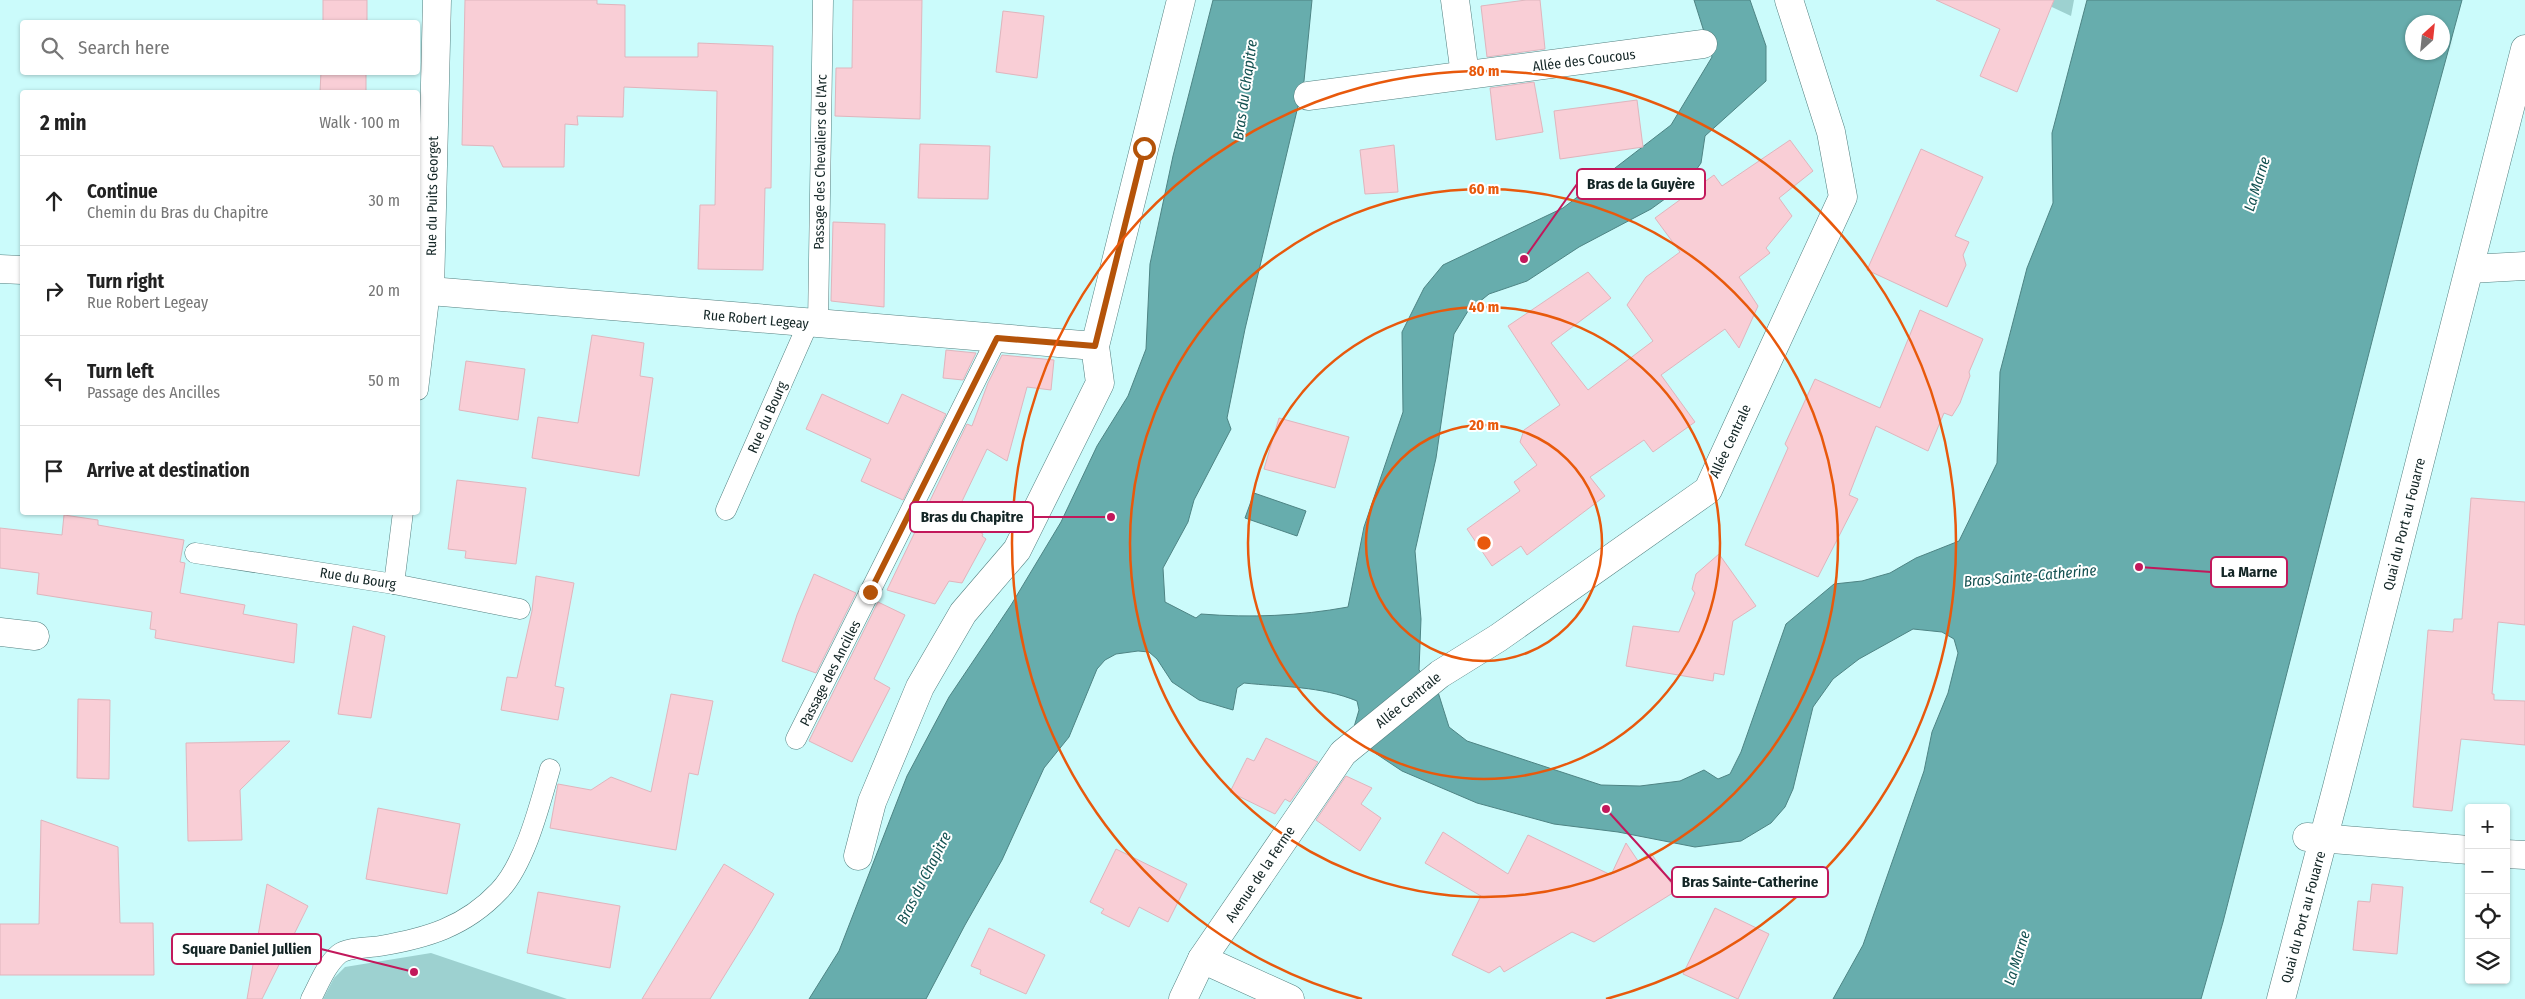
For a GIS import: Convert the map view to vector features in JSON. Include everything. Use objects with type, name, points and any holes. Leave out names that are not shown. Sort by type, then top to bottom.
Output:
[{"type":"street","name":"Rue du Puits Georget","points":[[424,291],[437,0]]},
{"type":"street","points":[[858,856],[872,802],[920,687],[962,612],[1017,550],[1100,383],[1095,346],[1181,0]]},
{"type":"street","points":[[1455,0],[1465,75]]},
{"type":"street","name":"Allée Centrale","points":[[1344,753],[1440,674],[1498,638],[1708,490],[1843,197],[1832,132],[1789,0]]},
{"type":"street","name":"Allée des Coucous","points":[[1308,96],[1703,44]]},
{"type":"street","name":"Quai du Port au Fouarre","points":[[2281,999],[2315,838],[2470,269],[2525,49]]},
{"type":"street","points":[[2470,269],[2525,266]]},
{"type":"street","points":[[0,269],[20,270]]},
{"type":"street","name":"Rue Robert Legeay","points":[[424,291],[1095,346]]},
{"type":"street","points":[[0,632],[35,636]]},
{"type":"street","name":"Avenue de la Ferme","points":[[1183,999],[1202,959],[1344,753]]},
{"type":"street","points":[[2315,838],[2465,850]]},
{"type":"street","points":[[2510,854],[2525,855]]},
{"type":"street","points":[[1202,959],[1290,999]]},
{"type":"lane","name":"Passage des Chevaliers de l'Arc","points":[[813,324],[823,0]]},
{"type":"lane","name":"Rue du Puits Georget","points":[[420,357],[424,291]]},
{"type":"lane","name":"Rue du Bourg","points":[[726,510],[813,324]]},
{"type":"lane","name":"Passage des Ancilles","points":[[796,739],[997,338]]},
{"type":"lane","points":[[394,584],[402,515]]},
{"type":"lane","name":"Rue du Bourg","points":[[195,553],[394,584],[520,609]]},
{"type":"lane","points":[[311,999],[329,965],[341,952],[424,938],[473,915],[501,890],[522,853],[537,816],[550,769]]},
{"type":"green space","points":[[2037,0],[2074,0],[2071,16]]},
{"type":"green space","points":[[431,953],[567,999],[323,999],[334,978],[345,967]]},
{"type":"water","points":[[1213,0],[1312,0],[1304,81],[1245,329],[1227,418],[1231,429],[1194,500],[1188,522],[1163,568],[1165,602],[1196,618],[1201,614],[1275,615],[1348,607],[1364,527],[1403,412],[1402,332],[1424,288],[1443,265],[1563,208],[1671,125],[1712,57],[1694,0],[1750,0],[1766,46],[1766,81],[1705,136],[1701,163],[1687,183],[1651,209],[1579,247],[1527,281],[1489,294],[1468,311],[1454,334],[1436,458],[1415,551],[1421,619],[1419,670],[1438,692],[1449,727],[1467,741],[1601,785],[1640,786],[1680,781],[1704,770],[1718,779],[1730,774],[1741,752],[1786,624],[1834,584],[1862,581],[1890,573],[1916,558],[1959,541],[1997,463],[2000,372],[2027,268],[2053,203],[2052,133],[2087,0],[2462,0],[2450,44],[2450,15],[2405,15],[2405,60],[2446,60],[2223,922],[2201,999],[1833,999],[1863,945],[1924,771],[1932,732],[1948,693],[1958,653],[1954,639],[1942,632],[1913,629],[1859,659],[1833,679],[1813,707],[1793,789],[1785,807],[1771,823],[1741,841],[1695,847],[1618,832],[1554,824],[1477,803],[1402,771],[1375,753],[1354,727],[1359,710],[1357,701],[1343,696],[1301,688],[1244,683],[1237,688],[1233,710],[1199,700],[1172,682],[1157,659],[1149,652],[1138,651],[1116,654],[1105,660],[1097,669],[1069,737],[1044,768],[1002,860],[926,999],[809,999],[839,951],[907,776],[949,697],[1011,605],[1061,522],[1097,446],[1128,396],[1146,349],[1150,264],[1173,156]]},
{"type":"water","points":[[1254,493],[1306,511],[1297,536],[1245,518]]},
{"type":"building","points":[[323,0],[367,0],[367,20],[323,20]]},
{"type":"building","points":[[465,0],[597,0],[597,4],[625,5],[625,57],[698,57],[698,43],[773,46],[771,188],[765,188],[763,270],[698,269],[700,205],[715,205],[717,91],[624,87],[623,117],[577,116],[578,125],[565,124],[564,167],[503,167],[493,146],[462,145]]},
{"type":"building","points":[[853,0],[922,0],[920,119],[835,116],[836,68],[852,68]]},
{"type":"building","points":[[1540,0],[1545,49],[1487,57],[1481,6]]},
{"type":"building","points":[[1936,0],[2054,0],[2017,92],[1980,76],[2000,29]]},
{"type":"building","points":[[1003,11],[1044,16],[1037,78],[996,72]]},
{"type":"building","points":[[321,75],[366,75],[366,90],[320,90]]},
{"type":"building","points":[[1534,82],[1543,132],[1496,140],[1490,88]]},
{"type":"building","points":[[1637,100],[1643,147],[1560,159],[1554,111]]},
{"type":"building","points":[[1790,140],[1813,171],[1779,198],[1792,216],[1766,248],[1770,253],[1739,277],[1758,306],[1739,348],[1725,329],[1661,375],[1695,422],[1653,452],[1644,440],[1590,477],[1605,496],[1527,555],[1521,546],[1492,566],[1467,529],[1520,491],[1514,482],[1537,465],[1520,442],[1524,430],[1560,405],[1508,326],[1588,272],[1611,298],[1551,343],[1588,390],[1653,341],[1627,305],[1646,277],[1680,252],[1655,218],[1714,175],[1722,186]]},
{"type":"building","points":[[920,144],[990,146],[988,199],[918,198]]},
{"type":"building","points":[[1394,145],[1398,192],[1365,194],[1360,150]]},
{"type":"building","points":[[1921,149],[1983,177],[1955,236],[1969,242],[1963,255],[1966,265],[1947,307],[1867,270]]},
{"type":"building","points":[[833,222],[885,224],[884,307],[831,301]]},
{"type":"building","points":[[1920,310],[1983,339],[1969,372],[1970,376],[1960,403],[1952,416],[1944,413],[1928,451],[1876,426],[1849,495],[1858,499],[1818,577],[1745,545],[1788,448],[1785,444],[1815,379],[1880,408]]},
{"type":"building","points":[[592,335],[644,343],[640,376],[653,378],[639,476],[532,458],[538,417],[578,423]]},
{"type":"building","points":[[946,350],[976,353],[963,380],[943,378]]},
{"type":"building","points":[[1002,355],[1054,360],[1051,390],[1027,387],[1007,461],[987,449],[954,518],[983,534],[982,536],[986,539],[962,583],[949,581],[935,604],[887,590],[967,424],[972,426],[988,383]]},
{"type":"building","points":[[466,361],[525,369],[518,420],[459,410]]},
{"type":"building","points":[[822,394],[888,424],[902,394],[946,414],[903,500],[861,481],[871,459],[806,429]]},
{"type":"building","points":[[1279,418],[1349,437],[1335,488],[1264,469]]},
{"type":"building","points":[[457,480],[526,488],[516,564],[465,558],[466,551],[448,549]]},
{"type":"building","points":[[2471,498],[2525,502],[2525,625],[2498,622],[2492,694],[2494,694],[2494,700],[2525,701],[2525,745],[2461,739],[2452,811],[2413,807],[2428,630],[2453,632],[2454,619],[2462,619]]},
{"type":"building","points":[[64,515],[98,520],[98,525],[184,540],[180,562],[185,563],[180,593],[245,605],[243,614],[297,624],[294,663],[155,638],[156,630],[150,629],[152,612],[37,594],[39,573],[0,568],[0,528],[62,535]]},
{"type":"building","points":[[1719,554],[1756,606],[1733,621],[1724,675],[1714,673],[1713,681],[1626,666],[1633,626],[1679,632],[1695,593],[1692,589],[1696,574]]},
{"type":"building","points":[[814,574],[856,593],[816,673],[782,661],[797,615]]},
{"type":"building","points":[[536,576],[574,583],[555,686],[564,688],[558,720],[501,710],[507,677],[517,678],[532,611]]},
{"type":"building","points":[[878,602],[905,615],[874,679],[890,688],[852,762],[809,741]]},
{"type":"building","points":[[353,626],[385,636],[371,718],[338,714]]},
{"type":"building","points":[[671,694],[713,701],[698,775],[689,773],[676,850],[550,828],[558,784],[591,790],[611,777],[651,792]]},
{"type":"building","points":[[78,699],[110,700],[109,779],[77,778]]},
{"type":"building","points":[[1266,738],[1318,762],[1290,802],[1285,799],[1275,814],[1230,792],[1247,758],[1254,761]]},
{"type":"building","points":[[290,741],[240,790],[242,840],[188,841],[186,743]]},
{"type":"building","points":[[1346,776],[1372,788],[1361,804],[1381,818],[1360,851],[1316,820]]},
{"type":"building","points":[[378,808],[460,824],[447,894],[366,879]]},
{"type":"building","points":[[41,820],[118,847],[120,923],[153,923],[154,975],[0,975],[0,924],[39,924]]},
{"type":"building","points":[[1443,832],[1508,874],[1528,835],[1611,875],[1626,843],[1638,861],[1651,853],[1676,891],[1594,942],[1572,932],[1504,972],[1500,966],[1489,973],[1452,955],[1481,896],[1425,863]]},
{"type":"building","points":[[1116,849],[1187,884],[1168,922],[1139,907],[1129,927],[1101,913],[1104,909],[1090,902]]},
{"type":"building","points":[[724,864],[774,894],[754,928],[710,999],[642,999]]},
{"type":"building","points":[[267,884],[308,906],[262,999],[247,999]]},
{"type":"building","points":[[2372,884],[2403,887],[2397,954],[2353,950],[2358,901],[2370,902]]},
{"type":"building","points":[[538,892],[620,906],[610,968],[527,953]]},
{"type":"building","points":[[1715,908],[1769,934],[1738,999],[1683,974]]},
{"type":"building","points":[[989,928],[1045,955],[1026,994],[980,974],[981,970],[971,966]]},
{"type":"place","name":"Bras de la Guyère","points":[[1524,259]]},
{"type":"place","name":"Bras du Chapitre","points":[[1111,517]]},
{"type":"place","name":"La Marne","points":[[2139,567]]},
{"type":"place","name":"Bras Sainte-Catherine","points":[[1606,809]]},
{"type":"place","name":"Square Daniel Jullien","points":[[414,972]]},
{"type":"route","points":[[870,592],[997,338],[1095,346],[1144,148]]}]
